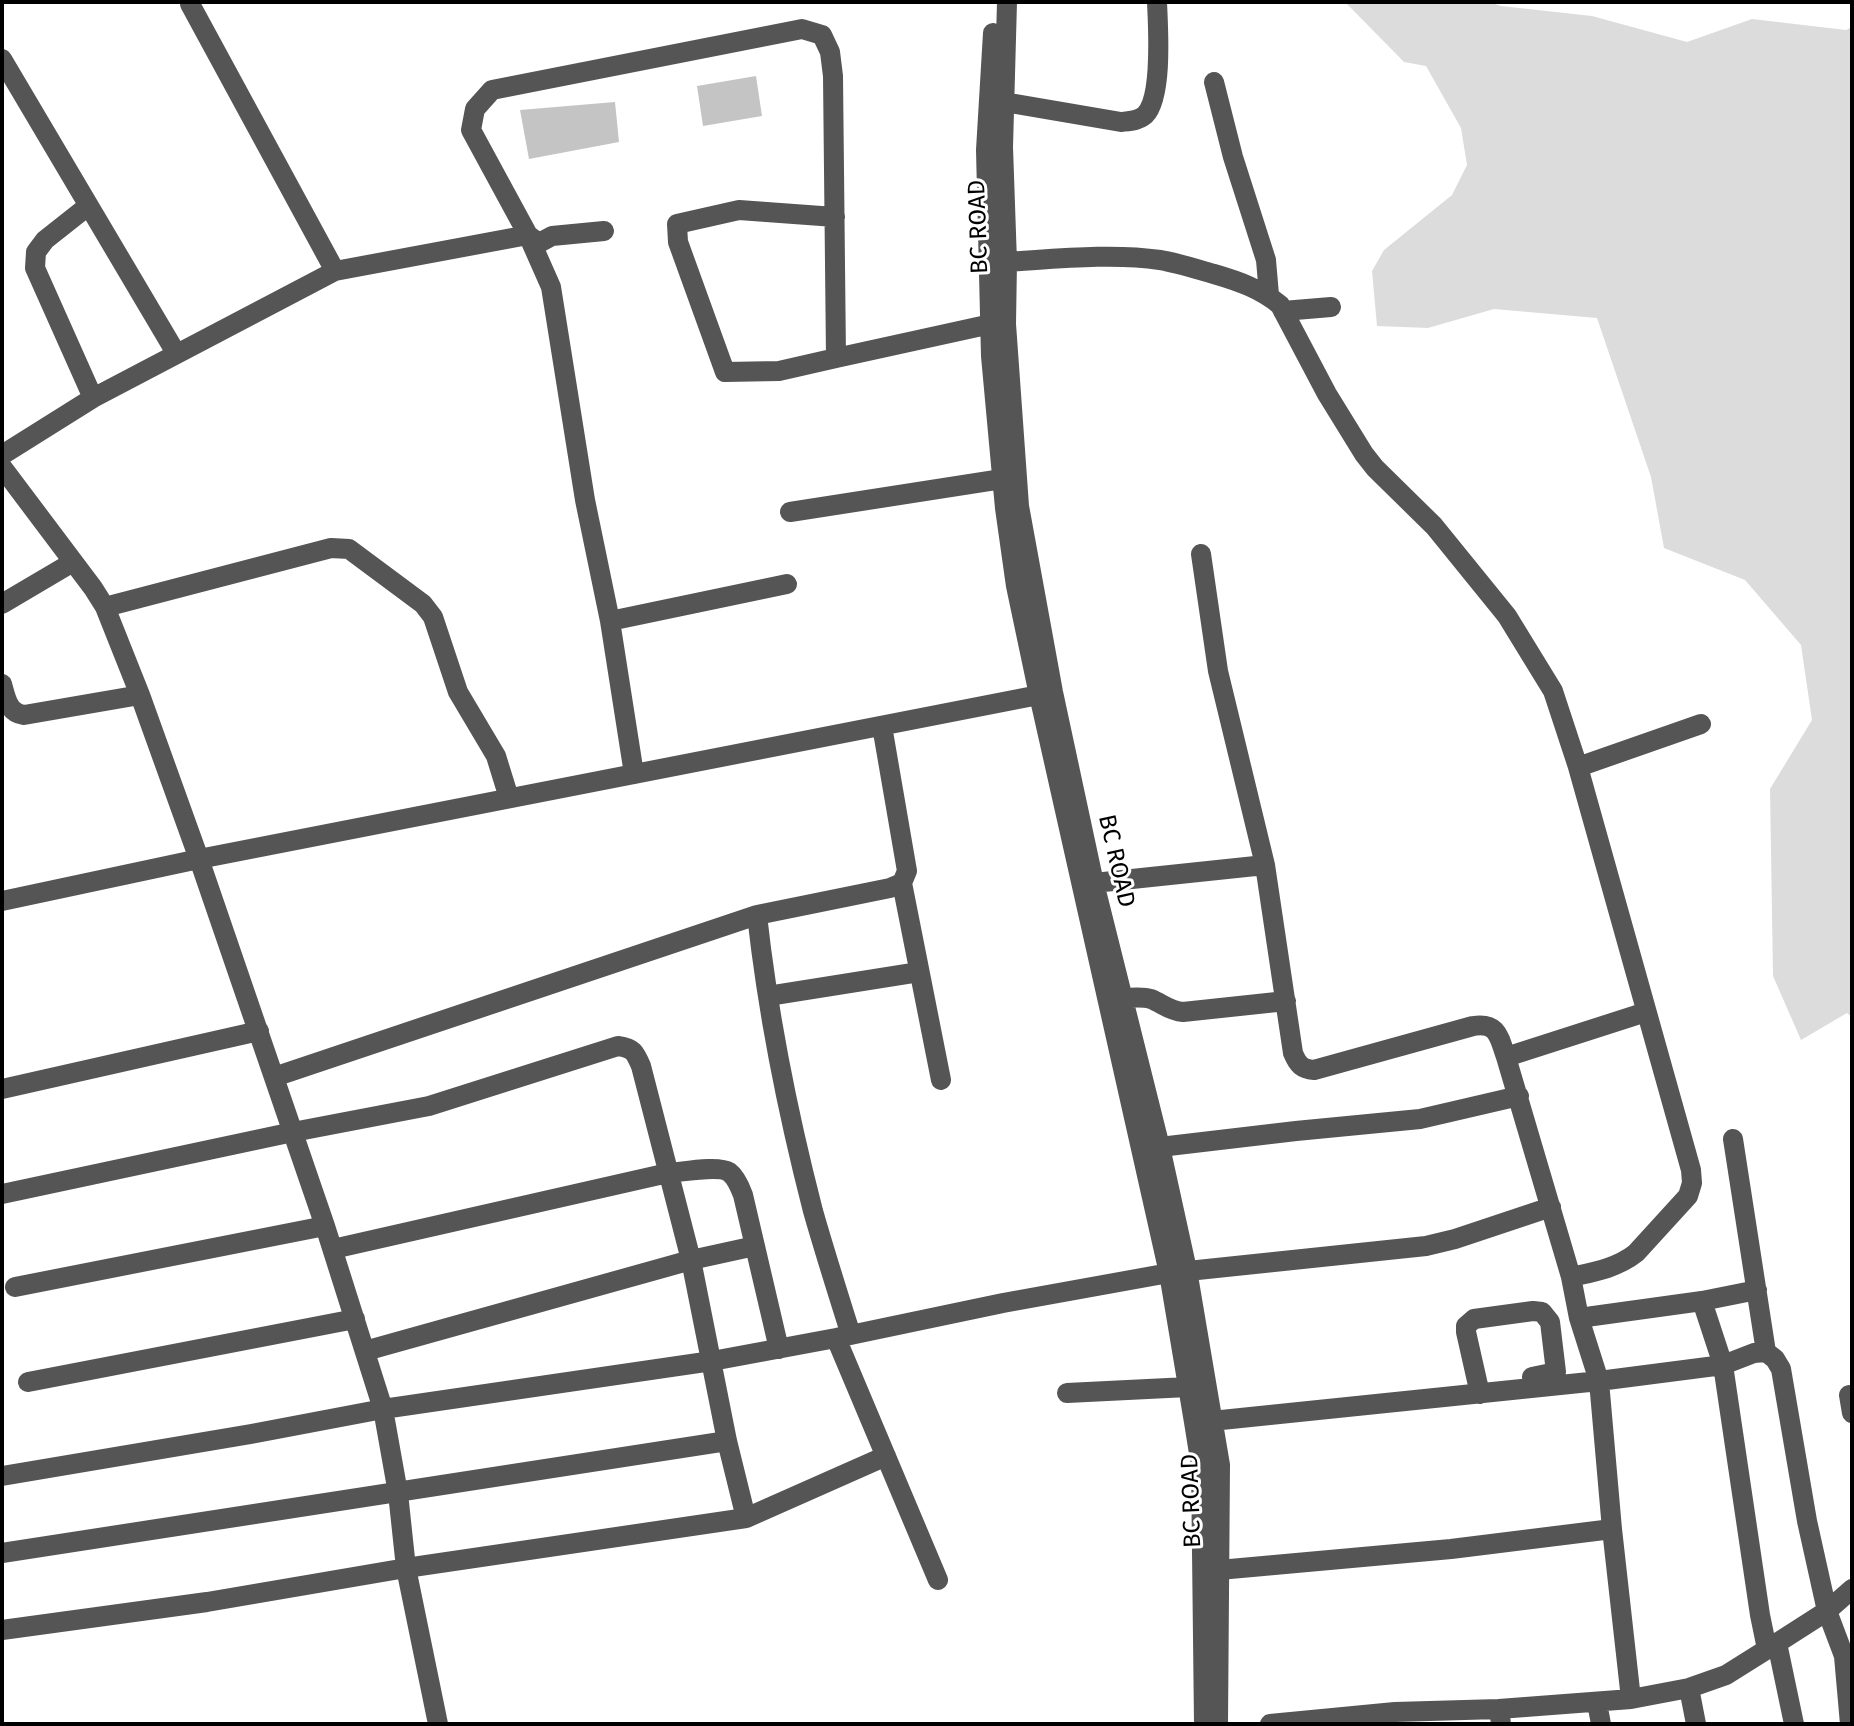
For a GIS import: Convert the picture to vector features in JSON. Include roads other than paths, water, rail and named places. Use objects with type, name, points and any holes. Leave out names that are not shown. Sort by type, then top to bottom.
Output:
[{"type":"street","name":"BC ROAD","points":[[995,2],[986,150],[999,324],[1019,506],[1046,693],[1178,1271],[1188,1387],[1220,1465],[1218,1724]]},
{"type":"street","name":"BC ROAD","points":[[1007,2],[1003,147],[1007,262],[999,324],[991,356],[1002,479],[1016,586],[1046,693],[1160,1147],[1203,1422],[1204,1724]]},
{"type":"street","points":[[1004,102],[1121,122],[1142,118],[1151,107],[1160,56],[1157,2]]},
{"type":"street","points":[[190,4],[335,271]]},
{"type":"street","points":[[634,774],[551,287],[528,235],[471,130],[475,109],[492,90],[802,29],[822,35],[830,52],[833,76],[836,358]]},
{"type":"street","points":[[2,59],[176,353]]},
{"type":"street","points":[[1214,82],[1233,157],[1266,260],[1269,295]]},
{"type":"street","points":[[88,206],[45,240],[36,252],[35,268],[93,398]]},
{"type":"street","points":[[835,217],[739,210],[677,224],[678,242],[725,372],[779,371],[999,324]]},
{"type":"street","points":[[2,455],[93,398],[335,271],[528,235],[539,243],[552,236],[604,231]]},
{"type":"street","points":[[1007,262],[1093,257],[1159,260],[1234,280],[1269,295],[1280,305],[1327,394],[1364,454],[1434,526],[1507,616],[1553,691],[1578,767],[1691,1170],[1692,1183],[1688,1196],[1636,1253],[1608,1268],[1571,1277]]},
{"type":"street","points":[[1283,311],[1331,307]]},
{"type":"street","points":[[2,467],[105,607],[140,695],[259,1031],[383,1409],[398,1493],[406,1568],[438,1724]]},
{"type":"street","points":[[790,512],[1002,479]]},
{"type":"street","points":[[105,607],[331,548],[349,549],[423,604],[433,617],[458,692],[496,756],[509,798]]},
{"type":"street","points":[[1201,554],[1218,671],[1265,865],[1297,1063],[1304,1069],[1314,1070],[1484,1024],[1498,1034],[1519,1096],[1599,1381],[1631,1699]]},
{"type":"street","points":[[2,604],[73,562]]},
{"type":"street","points":[[610,621],[787,584]]},
{"type":"street","points":[[2,684],[11,710],[24,715],[140,695]]},
{"type":"street","points":[[2,901],[199,859],[1046,693]]},
{"type":"street","points":[[1578,767],[1701,724]]},
{"type":"street","points":[[882,726],[907,871],[902,883],[941,1080]]},
{"type":"street","points":[[1094,883],[1265,865]]},
{"type":"street","points":[[274,1077],[757,915],[902,883]]},
{"type":"street","points":[[757,915],[784,1088],[843,1337],[886,1456],[938,1580]]},
{"type":"street","points":[[768,996],[919,972]]},
{"type":"street","points":[[1122,998],[1151,999],[1172,1011],[1183,1012],[1286,1001]]},
{"type":"street","points":[[1506,1057],[1646,1012]]},
{"type":"street","points":[[2,1089],[259,1031]]},
{"type":"street","points":[[2,1194],[429,1106],[618,1046],[628,1047],[636,1054],[641,1066],[691,1260],[727,1441],[746,1518]]},
{"type":"street","points":[[1160,1147],[1405,1121],[1519,1096]]},
{"type":"street","points":[[1733,1139],[1766,1352]]},
{"type":"street","points":[[333,1249],[668,1173],[721,1169],[731,1173],[743,1195],[779,1349]]},
{"type":"street","points":[[2,1476],[383,1409],[712,1361],[1178,1271],[1426,1246],[1551,1207]]},
{"type":"street","points":[[15,1287],[325,1226]]},
{"type":"street","points":[[365,1351],[691,1260],[755,1246]]},
{"type":"street","points":[[1579,1318],[1757,1290]]},
{"type":"street","points":[[1702,1301],[1723,1365],[1760,1615],[1794,1724]]},
{"type":"street","points":[[1479,1389],[1466,1326],[1474,1319],[1542,1312],[1550,1322],[1556,1372],[1520,1384]]},
{"type":"street","points":[[28,1382],[355,1319]]},
{"type":"street","points":[[1203,1422],[1520,1384],[1599,1381],[1723,1365],[1754,1353],[1766,1352],[1781,1369],[1807,1521],[1827,1611],[1844,1656],[1850,1724]]},
{"type":"street","points":[[1067,1393],[1188,1387]]},
{"type":"street","points":[[2,1553],[727,1441]]},
{"type":"street","points":[[2,1630],[207,1602],[406,1568],[746,1518],[886,1456]]},
{"type":"street","points":[[1219,1570],[1451,1549],[1612,1529]]},
{"type":"street","points":[[1270,1724],[1500,1716],[1689,1688],[1726,1675],[1827,1611],[1852,1589]]},
{"type":"street","points":[[1689,1688],[1696,1724]]},
{"type":"street","points":[[1597,1703],[1601,1724]]}]
